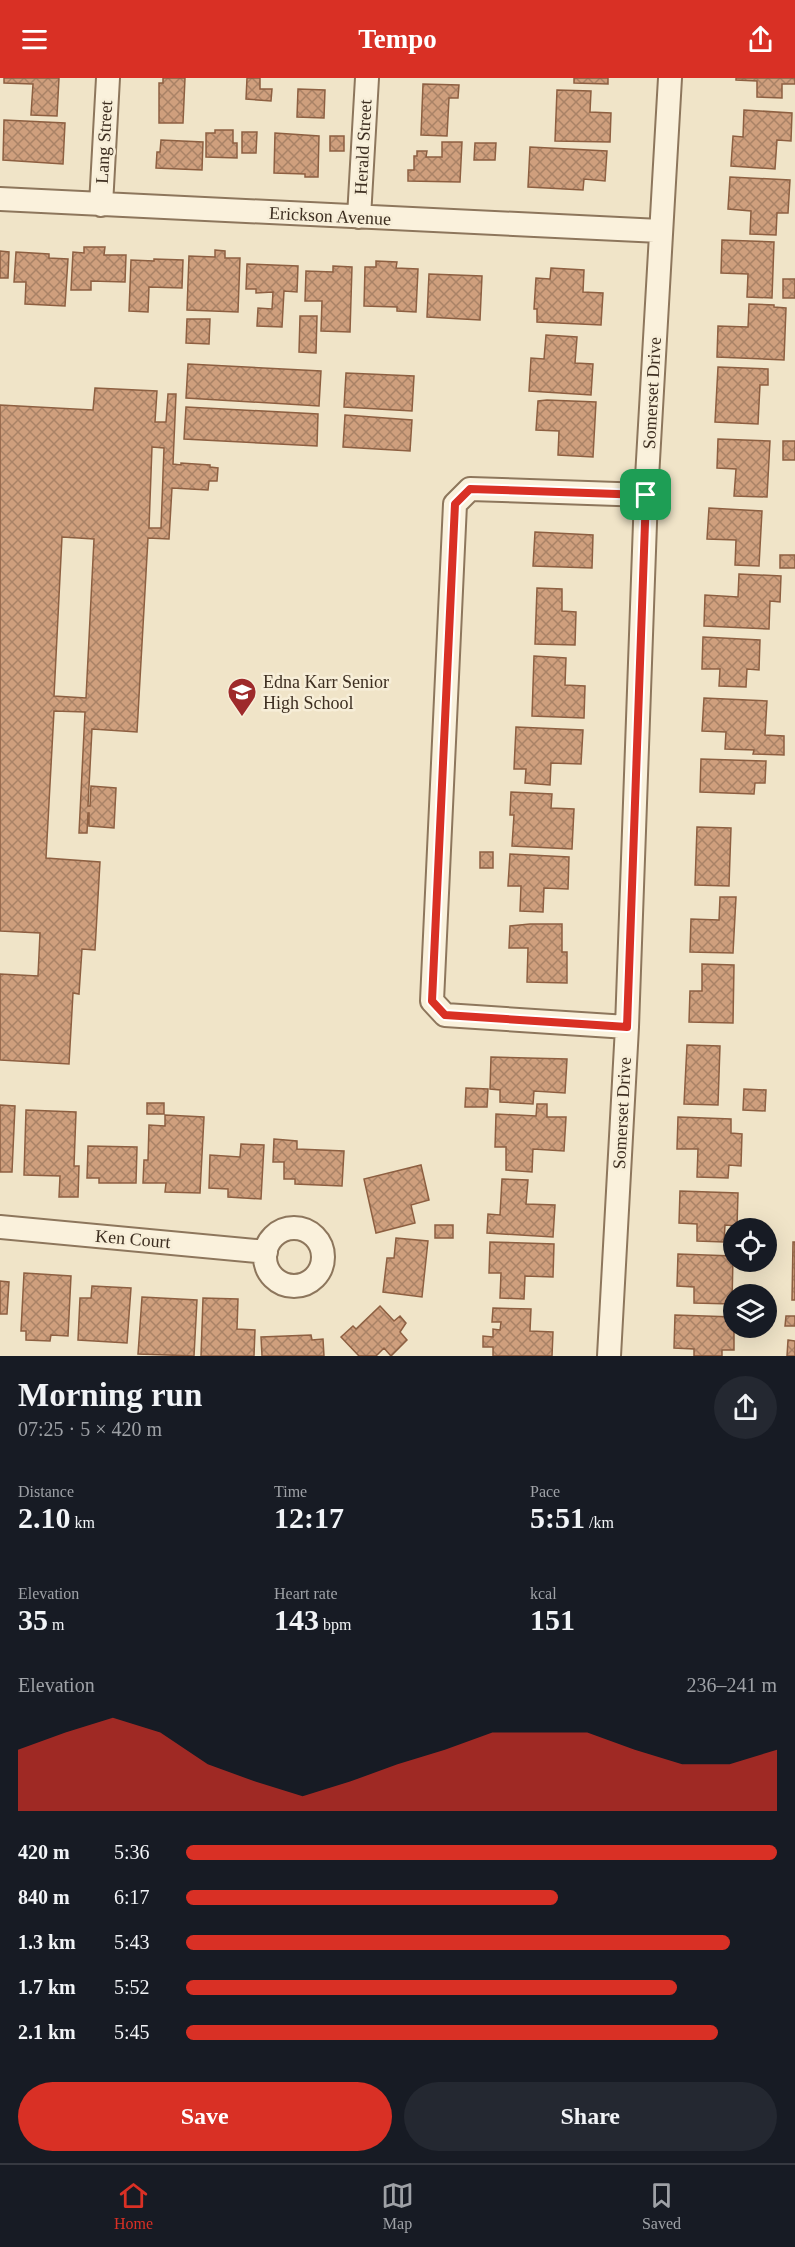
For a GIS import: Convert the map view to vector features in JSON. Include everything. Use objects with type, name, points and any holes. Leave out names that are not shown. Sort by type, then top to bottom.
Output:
[{"type":"street","name":"Lang Street","points":[[101,205],[108,78]]},
{"type":"street","name":"Herald Street","points":[[359,217],[367,78]]},
{"type":"street","name":"Somerset Drive","points":[[609,1356],[627,1027],[646,495],[670,78]]},
{"type":"street","name":"Erickson Avenue","points":[[0,200],[660,231]]},
{"type":"street","points":[[627,1027],[445,1015],[432,1001],[455,504],[470,489],[646,495]]},
{"type":"street","name":"Ken Court","points":[[0,1227],[266,1252]]},
{"type":"building","points":[[4,78],[59,78],[57,116],[31,115],[33,84],[4,83]]},
{"type":"building","points":[[163,78],[185,78],[183,123],[159,123],[159,83],[163,83]]},
{"type":"building","points":[[247,78],[260,78],[260,89],[272,89],[271,101],[246,99]]},
{"type":"building","points":[[574,78],[608,78],[608,84],[574,83]]},
{"type":"building","points":[[736,78],[795,78],[795,84],[782,84],[782,98],[757,97],[757,81],[736,80]]},
{"type":"building","points":[[423,84],[459,85],[458,98],[449,98],[447,136],[421,135]]},
{"type":"building","points":[[298,89],[325,90],[324,118],[297,117]]},
{"type":"building","points":[[557,90],[591,91],[590,112],[611,113],[610,142],[555,141]]},
{"type":"building","points":[[744,110],[792,113],[791,141],[777,140],[775,169],[731,166],[733,136],[743,137]]},
{"type":"building","points":[[4,120],[65,123],[63,164],[3,160]]},
{"type":"building","points":[[215,130],[233,130],[233,143],[237,143],[237,158],[206,157],[206,133],[215,133]]},
{"type":"building","points":[[242,132],[257,132],[256,153],[242,153]]},
{"type":"building","points":[[275,133],[319,136],[318,177],[305,177],[305,174],[274,173]]},
{"type":"building","points":[[330,136],[344,136],[344,151],[330,151]]},
{"type":"building","points":[[161,140],[203,142],[202,170],[156,168],[157,152],[160,152]]},
{"type":"building","points":[[442,142],[462,142],[460,182],[408,181],[408,170],[414,170],[414,156],[417,156],[417,151],[427,151],[426,157],[442,157]]},
{"type":"building","points":[[475,143],[496,143],[495,160],[474,160]]},
{"type":"building","points":[[530,147],[607,151],[605,181],[584,179],[583,190],[528,187]]},
{"type":"building","points":[[730,177],[790,180],[788,213],[777,213],[776,235],[750,234],[751,211],[728,209]]},
{"type":"building","points":[[722,240],[774,242],[772,298],[747,297],[748,274],[721,273]]},
{"type":"building","points":[[84,247],[105,247],[104,255],[126,255],[125,282],[91,281],[91,290],[71,290],[73,252],[84,253]]},
{"type":"building","points":[[215,250],[225,251],[225,258],[240,258],[238,312],[187,310],[189,256],[215,257]]},
{"type":"building","points":[[0,251],[9,252],[8,278],[0,278]]},
{"type":"building","points":[[16,252],[49,254],[49,258],[68,259],[65,306],[25,304],[26,282],[14,282]]},
{"type":"building","points":[[154,259],[183,260],[182,288],[149,287],[148,312],[129,311],[131,260],[154,261]]},
{"type":"building","points":[[376,261],[397,262],[396,268],[418,269],[416,312],[397,311],[397,307],[364,306],[365,267],[376,267]]},
{"type":"building","points":[[247,264],[298,266],[297,292],[284,291],[282,327],[257,326],[258,308],[272,309],[273,292],[256,293],[256,289],[246,289]]},
{"type":"building","points":[[333,266],[352,267],[350,332],[321,331],[322,301],[305,301],[306,271],[333,272]]},
{"type":"building","points":[[551,268],[584,270],[583,292],[603,293],[601,325],[537,322],[537,309],[534,309],[536,278],[550,279]]},
{"type":"building","points":[[429,274],[482,276],[480,320],[427,317]]},
{"type":"building","points":[[783,279],[795,279],[795,298],[783,298]]},
{"type":"building","points":[[749,304],[786,308],[784,360],[717,357],[718,326],[748,327]]},
{"type":"building","points":[[300,316],[317,316],[316,353],[299,352]]},
{"type":"building","points":[[187,319],[210,319],[209,344],[186,343]]},
{"type":"building","points":[[546,335],[577,337],[575,363],[593,364],[591,395],[529,391],[531,358],[544,359]]},
{"type":"building","points":[[188,364],[321,371],[319,406],[186,398]]},
{"type":"building","points":[[718,367],[768,369],[768,385],[760,385],[758,424],[715,422]]},
{"type":"building","points":[[346,373],[414,376],[412,411],[344,407]]},
{"type":"building","points":[[95,388],[157,391],[155,422],[166,422],[168,394],[176,394],[173,464],[210,465],[210,467],[218,468],[217,481],[209,481],[208,490],[172,488],[169,539],[148,538],[137,732],[92,729],[88,806],[90,806],[91,786],[116,788],[114,828],[89,826],[88,813],[87,833],[79,833],[85,712],[54,711],[46,858],[100,862],[95,950],[82,949],[79,994],[73,993],[69,1064],[0,1060],[0,974],[38,976],[40,933],[0,931],[0,405],[93,410]],"holes":[[[152,447],[164,448],[161,528],[149,528]],[[62,537],[94,539],[86,698],[54,696]]]},
{"type":"building","points":[[538,401],[596,402],[593,457],[558,455],[559,431],[536,430]]},
{"type":"building","points":[[186,407],[318,414],[317,446],[184,439]]},
{"type":"building","points":[[345,415],[412,420],[410,451],[343,447]]},
{"type":"building","points":[[718,439],[770,441],[767,497],[734,496],[736,469],[717,468]]},
{"type":"building","points":[[783,441],[795,441],[795,460],[783,460]]},
{"type":"building","points":[[709,508],[762,511],[759,566],[735,565],[736,540],[707,539]]},
{"type":"building","points":[[535,532],[593,535],[592,568],[533,566]]},
{"type":"building","points":[[780,555],[795,555],[795,568],[780,568]]},
{"type":"building","points":[[739,574],[781,576],[780,602],[770,601],[769,629],[704,626],[705,595],[738,597]]},
{"type":"building","points":[[537,588],[562,589],[562,611],[576,612],[575,645],[535,644]]},
{"type":"building","points":[[703,637],[760,640],[759,670],[747,669],[746,687],[719,686],[720,669],[702,669]]},
{"type":"building","points":[[534,656],[566,658],[565,685],[585,686],[584,718],[532,716]]},
{"type":"building","points":[[704,698],[767,701],[765,735],[784,736],[784,755],[753,754],[754,750],[725,749],[726,732],[702,731]]},
{"type":"building","points":[[516,727],[583,730],[581,764],[551,763],[550,785],[525,783],[526,769],[514,769]]},
{"type":"building","points":[[701,759],[766,761],[765,783],[755,783],[754,794],[700,792]]},
{"type":"building","points":[[511,792],[552,794],[551,808],[574,809],[572,849],[512,846],[514,815],[510,815]]},
{"type":"building","points":[[697,827],[731,828],[729,886],[695,885]]},
{"type":"building","points":[[480,852],[493,852],[493,868],[480,868]]},
{"type":"building","points":[[510,854],[569,857],[568,889],[544,888],[543,912],[520,911],[521,886],[508,886]]},
{"type":"building","points":[[720,897],[736,897],[733,953],[690,952],[691,919],[719,920]]},
{"type":"building","points":[[562,924],[562,952],[567,952],[567,983],[527,982],[528,948],[509,948],[510,926]]},
{"type":"building","points":[[702,964],[734,965],[733,1023],[689,1022],[690,991],[702,991]]},
{"type":"building","points":[[687,1045],[720,1046],[718,1105],[684,1104]]},
{"type":"building","points":[[491,1057],[567,1059],[565,1093],[534,1091],[533,1104],[500,1102],[500,1090],[490,1089]]},
{"type":"building","points":[[466,1088],[488,1089],[487,1107],[465,1107]]},
{"type":"building","points":[[744,1089],[766,1090],[765,1111],[743,1110]]},
{"type":"building","points":[[147,1103],[164,1103],[164,1114],[147,1114]]},
{"type":"building","points":[[537,1104],[547,1104],[547,1117],[566,1117],[564,1151],[533,1149],[532,1172],[506,1170],[506,1147],[495,1147],[496,1114],[536,1116]]},
{"type":"building","points":[[0,1105],[15,1106],[12,1172],[0,1172]]},
{"type":"building","points":[[26,1110],[76,1112],[74,1166],[79,1166],[78,1197],[59,1197],[60,1176],[24,1175]]},
{"type":"building","points":[[165,1115],[204,1117],[200,1193],[165,1192],[166,1183],[143,1183],[144,1160],[148,1160],[149,1125],[165,1126]]},
{"type":"building","points":[[678,1117],[731,1119],[731,1133],[742,1134],[741,1166],[729,1165],[728,1178],[697,1177],[698,1149],[677,1149]]},
{"type":"building","points":[[274,1139],[297,1141],[297,1149],[344,1151],[342,1186],[295,1184],[295,1179],[284,1179],[284,1162],[273,1162]]},
{"type":"building","points":[[241,1144],[264,1145],[261,1199],[228,1197],[228,1189],[209,1188],[210,1155],[240,1157]]},
{"type":"building","points":[[88,1146],[137,1147],[136,1183],[99,1183],[99,1178],[87,1178]]},
{"type":"building","points":[[421,1165],[429,1200],[411,1205],[415,1223],[376,1233],[364,1179]]},
{"type":"building","points":[[502,1179],[528,1180],[526,1204],[555,1205],[553,1237],[487,1233],[488,1214],[500,1215]]},
{"type":"building","points":[[680,1191],[738,1193],[737,1218],[723,1218],[723,1242],[697,1241],[697,1224],[679,1223]]},
{"type":"building","points":[[435,1225],[453,1225],[453,1238],[435,1238]]},
{"type":"building","points":[[396,1238],[428,1241],[422,1297],[383,1292],[387,1258],[394,1258]]},
{"type":"building","points":[[490,1242],[554,1244],[553,1277],[525,1276],[524,1299],[500,1298],[501,1273],[489,1273]]},
{"type":"building","points":[[793,1242],[795,1242],[795,1300],[792,1300]]},
{"type":"building","points":[[678,1254],[723,1256],[723,1272],[733,1272],[732,1284],[723,1284],[723,1304],[694,1303],[694,1287],[677,1286]]},
{"type":"building","points":[[24,1273],[71,1276],[68,1336],[51,1335],[50,1341],[26,1340],[26,1331],[21,1331]]},
{"type":"building","points":[[0,1281],[9,1282],[7,1314],[0,1314]]},
{"type":"building","points":[[92,1286],[131,1288],[127,1343],[78,1340],[80,1298],[91,1298]]},
{"type":"building","points":[[142,1297],[197,1300],[194,1356],[138,1354]]},
{"type":"building","points":[[203,1298],[238,1299],[237,1329],[255,1330],[254,1356],[201,1356]]},
{"type":"building","points":[[380,1306],[394,1321],[400,1316],[406,1323],[400,1332],[407,1340],[391,1356],[384,1348],[376,1356],[359,1356],[341,1337],[353,1326],[356,1329]]},
{"type":"building","points":[[493,1308],[531,1309],[530,1331],[553,1332],[552,1356],[493,1356],[493,1347],[483,1347],[483,1336],[493,1337],[493,1329],[500,1330],[501,1322],[492,1322]]},
{"type":"building","points":[[675,1315],[723,1317],[723,1338],[734,1338],[734,1350],[722,1350],[722,1356],[694,1356],[694,1349],[674,1348]]},
{"type":"building","points":[[786,1316],[795,1316],[795,1326],[785,1326]]},
{"type":"building","points":[[311,1335],[312,1340],[323,1339],[324,1356],[262,1356],[261,1337]]},
{"type":"building","points":[[788,1340],[795,1341],[795,1356],[787,1356]]},
{"type":"place","name":"Edna Karr Senior High School","points":[[242,718]]},
{"type":"route","points":[[470,489],[646,495],[627,1027],[445,1015],[432,1001],[455,504],[470,489]]}]
